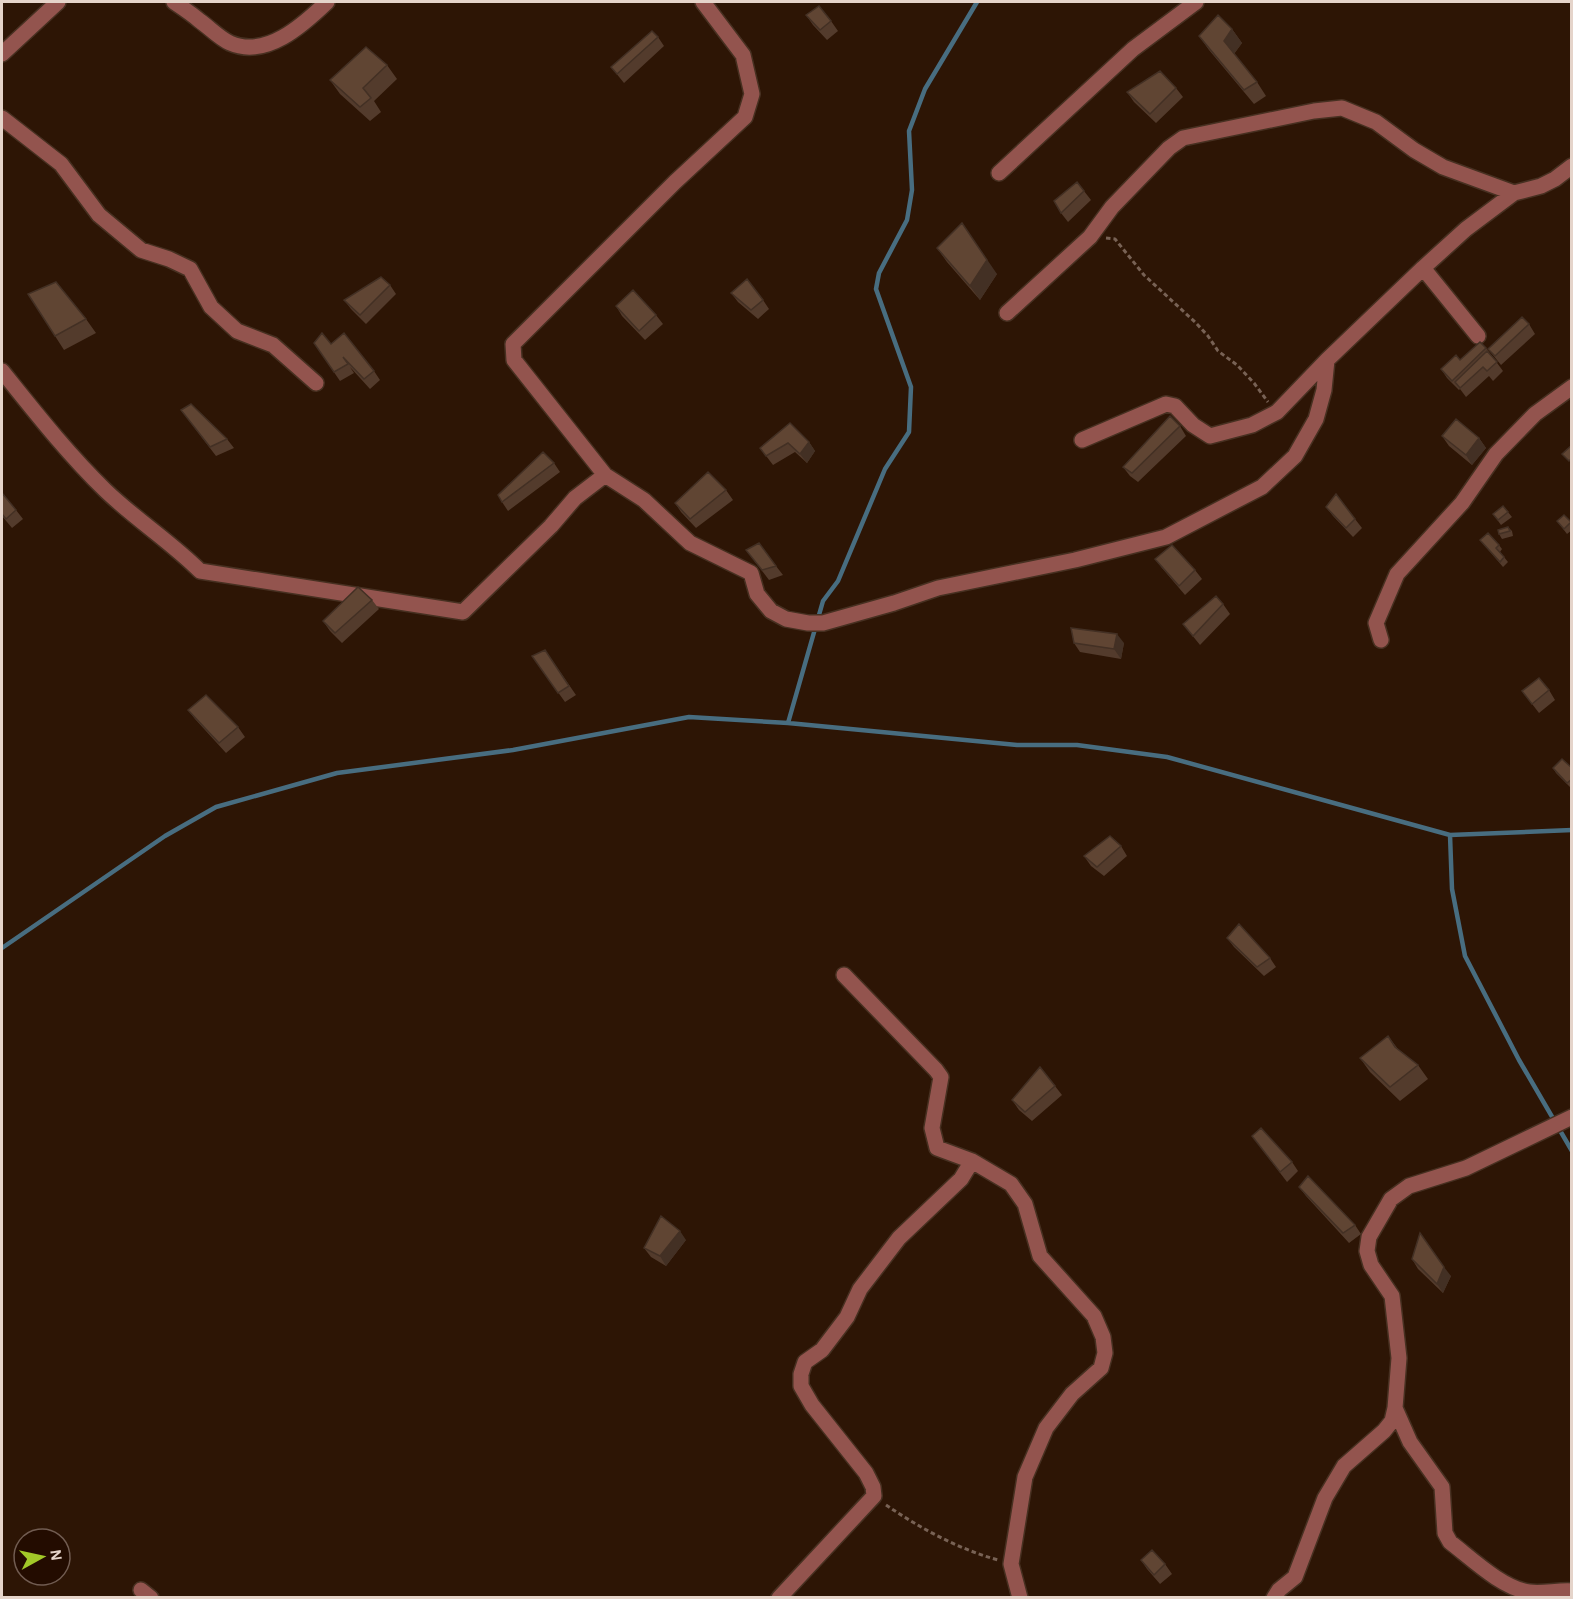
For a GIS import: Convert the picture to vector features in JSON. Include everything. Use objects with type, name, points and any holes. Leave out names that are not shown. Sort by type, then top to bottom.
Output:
[{"type":"street","points":[[2,54],[58,2]]},
{"type":"street","points":[[174,2],[227,42],[240,47],[263,45],[283,38],[327,2]]},
{"type":"street","points":[[703,2],[743,55],[752,94],[745,117],[675,182],[513,344],[514,360],[605,475],[644,500],[690,543],[751,573],[756,594],[771,611],[786,619],[823,623],[938,588],[1075,560],[1166,537],[1262,487],[1295,456],[1316,419],[1324,390],[1327,360]]},
{"type":"street","points":[[999,173],[1133,49],[1196,2]]},
{"type":"street","points":[[1007,313],[1090,237],[1112,207],[1169,148],[1183,138],[1314,111],[1342,108],[1376,122],[1413,150],[1443,167],[1514,193]]},
{"type":"street","points":[[2,118],[61,164],[99,215],[141,250],[190,269],[211,308],[237,331],[273,345],[316,383]]},
{"type":"street","points":[[1082,440],[1166,404],[1175,406],[1193,425],[1210,436],[1252,425],[1276,411],[1466,229],[1514,193],[1541,186],[1572,166]]},
{"type":"street","points":[[1423,268],[1478,336]]},
{"type":"street","points":[[2,371],[60,442],[106,492],[200,571],[463,612],[551,526],[575,498],[605,475]]},
{"type":"street","points":[[1381,640],[1376,623],[1397,574],[1462,502],[1509,439],[1535,414],[1572,387]]},
{"type":"street","points":[[844,975],[936,1070],[940,1077],[932,1128],[937,1148],[972,1161],[1011,1185],[1025,1204],[1040,1256],[1094,1316],[1103,1337],[1105,1353],[1101,1368],[1072,1394],[1046,1428],[1025,1477],[1011,1564],[1020,1598]]},
{"type":"street","points":[[1274,1598],[1279,1590],[1295,1577],[1325,1498],[1344,1466],[1384,1431],[1392,1421],[1398,1358],[1392,1296],[1371,1265],[1367,1251],[1369,1237],[1391,1200],[1409,1186],[1466,1168],[1572,1117]]},
{"type":"street","points":[[779,1598],[874,1496],[873,1487],[866,1473],[812,1405],[801,1386],[801,1374],[805,1362],[822,1350],[847,1317],[860,1289],[899,1238],[961,1179],[972,1161]]},
{"type":"street","points":[[1395,1408],[1410,1442],[1442,1488],[1445,1533],[1450,1542],[1506,1584],[1517,1589],[1531,1593],[1572,1591]]},
{"type":"path","points":[[1090,237],[1115,239],[1144,275],[1195,322],[1218,351],[1237,365],[1276,411]]},
{"type":"path","points":[[874,1496],[929,1532],[982,1556],[1011,1564]]},
{"type":"building","points":[[819,6],[831,21],[820,30],[806,15]]},
{"type":"building","points":[[1218,15],[1232,29],[1224,41],[1257,82],[1244,90],[1199,36]]},
{"type":"building","points":[[652,31],[658,37],[617,74],[611,67]]},
{"type":"building","points":[[366,47],[387,65],[363,88],[371,98],[360,107],[330,80]]},
{"type":"building","points":[[1160,71],[1176,88],[1150,114],[1127,92]]},
{"type":"building","points":[[1077,182],[1084,191],[1061,213],[1054,201]]},
{"type":"building","points":[[962,223],[987,260],[970,286],[937,248]]},
{"type":"building","points":[[381,277],[390,285],[360,315],[344,300]]},
{"type":"building","points":[[747,279],[763,300],[751,310],[731,293]]},
{"type":"building","points":[[56,282],[86,319],[55,336],[28,294]]},
{"type":"building","points":[[633,290],[656,315],[639,331],[616,306]]},
{"type":"building","points":[[1522,317],[1529,324],[1495,356],[1488,349]]},
{"type":"building","points":[[322,333],[331,344],[344,333],[374,371],[364,379],[343,357],[348,364],[334,372],[314,343]]},
{"type":"building","points":[[1480,342],[1486,348],[1452,381],[1441,369],[1456,355],[1460,360]]},
{"type":"building","points":[[1487,351],[1497,362],[1487,371],[1483,367],[1460,388],[1455,382]]},
{"type":"building","points":[[191,404],[227,439],[210,447],[181,410]]},
{"type":"building","points":[[1170,416],[1180,426],[1132,473],[1123,467]]},
{"type":"building","points":[[1456,419],[1479,438],[1466,455],[1442,436]]},
{"type":"building","points":[[790,423],[809,442],[800,454],[788,443],[766,456],[760,448]]},
{"type":"building","points":[[1572,445],[1572,458],[1569,461],[1562,454]]},
{"type":"building","points":[[543,452],[554,463],[502,502],[498,495]]},
{"type":"building","points":[[708,472],[726,490],[690,519],[675,503]]},
{"type":"building","points":[[2,493],[16,510],[6,519],[2,514]]},
{"type":"building","points":[[1336,494],[1355,519],[1346,528],[1326,507]]},
{"type":"building","points":[[1503,506],[1508,512],[1498,520],[1493,514]]},
{"type":"building","points":[[1564,515],[1571,522],[1564,529],[1557,521]]},
{"type":"building","points":[[1508,527],[1510,531],[1499,534],[1498,530]]},
{"type":"building","points":[[1488,533],[1499,545],[1496,548],[1504,557],[1500,562],[1480,540]]},
{"type":"building","points":[[759,543],[776,566],[762,570],[746,550]]},
{"type":"building","points":[[1172,545],[1195,570],[1179,586],[1155,559]]},
{"type":"building","points":[[358,587],[372,600],[335,633],[323,621]]},
{"type":"building","points":[[1216,596],[1223,604],[1193,636],[1183,624]]},
{"type":"building","points":[[1071,628],[1117,634],[1114,649],[1074,643]]},
{"type":"building","points":[[545,650],[569,686],[558,693],[532,656]]},
{"type":"building","points":[[1539,678],[1549,690],[1532,704],[1522,691]]},
{"type":"building","points":[[206,695],[238,727],[219,743],[188,710]]},
{"type":"building","points":[[1562,759],[1572,768],[1572,779],[1567,783],[1553,768]]},
{"type":"building","points":[[1110,836],[1121,846],[1097,867],[1084,856]]},
{"type":"building","points":[[1239,924],[1270,958],[1257,967],[1227,938]]},
{"type":"building","points":[[1388,1036],[1395,1047],[1418,1065],[1390,1087],[1360,1058]]},
{"type":"building","points":[[1040,1067],[1055,1086],[1025,1112],[1012,1100]]},
{"type":"building","points":[[1261,1128],[1292,1162],[1280,1172],[1252,1136]]},
{"type":"building","points":[[1308,1176],[1355,1225],[1343,1233],[1299,1187]]},
{"type":"building","points":[[661,1216],[680,1231],[660,1256],[644,1248]]},
{"type":"building","points":[[1420,1233],[1444,1267],[1437,1284],[1412,1259]]},
{"type":"building","points":[[1152,1550],[1165,1564],[1154,1575],[1141,1560]]},
{"type":"waterway","points":[[788,723],[823,601],[838,581],[885,469],[909,432],[911,387],[876,289],[879,273],[907,220],[912,190],[909,131],[925,89],[977,2]]},
{"type":"waterway","points":[[2,948],[165,836],[216,807],[337,773],[513,750],[689,717],[788,723],[1017,745],[1077,745],[1167,757],[1450,835],[1572,830]]},
{"type":"waterway","points":[[1450,835],[1452,889],[1465,956],[1519,1060],[1572,1151]]}]
